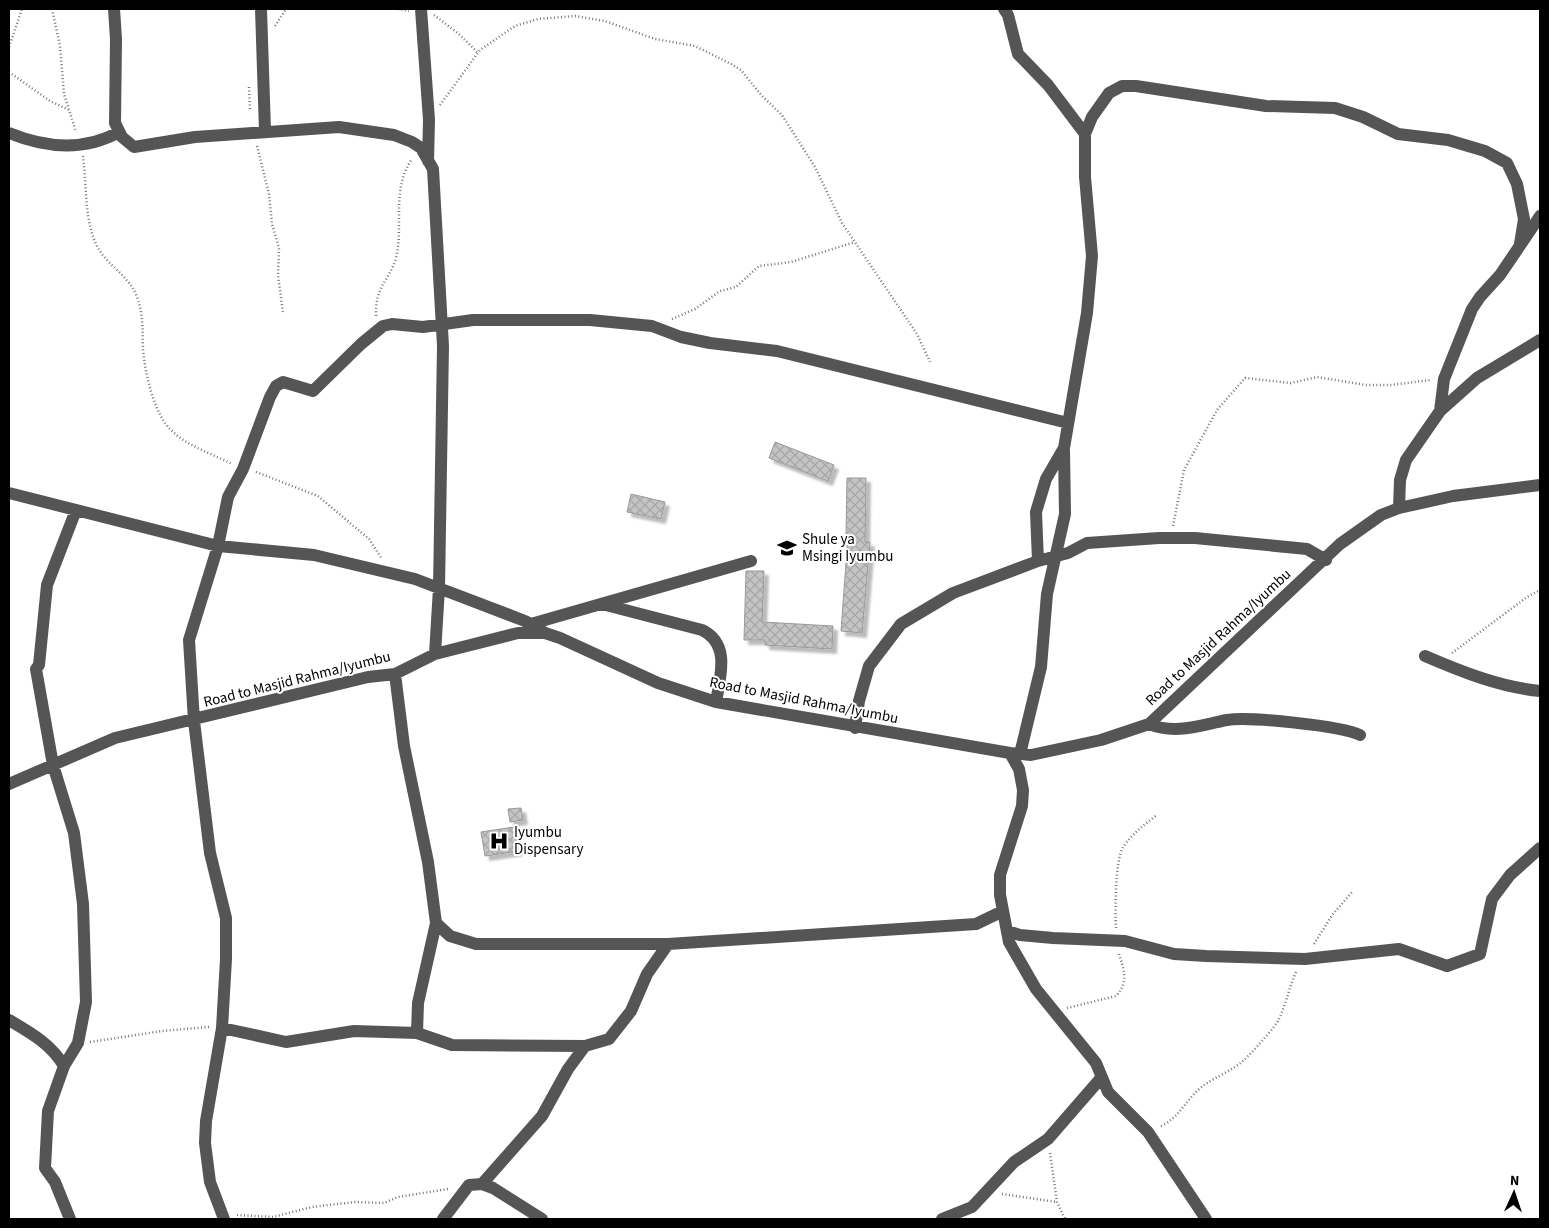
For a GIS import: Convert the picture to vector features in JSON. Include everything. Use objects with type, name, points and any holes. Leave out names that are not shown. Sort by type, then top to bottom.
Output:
[{"type":"street","points":[[114,9],[116,39],[115,122],[122,137],[134,147],[195,137],[339,127],[394,135],[412,142],[421,148],[433,169],[443,324],[439,588],[435,654]]},
{"type":"street","points":[[259,132],[261,9]]},
{"type":"street","points":[[1004,9],[1008,16],[1018,54],[1048,85],[1085,134]]},
{"type":"street","points":[[421,11],[429,120],[428,161]]},
{"type":"street","points":[[1206,1219],[1148,1132],[1112,1097],[1101,1078],[1091,1054],[1036,989],[1009,942],[1000,895],[1000,875],[1022,806],[1024,790],[1015,754],[1041,667],[1047,594],[1065,514],[1064,448],[1087,313],[1092,256],[1085,177],[1085,134],[1088,124],[1104,99],[1122,86],[1160,89],[1266,106],[1324,108],[1351,112],[1398,134],[1448,140],[1502,159],[1511,168],[1520,196],[1524,219],[1520,244]]},
{"type":"street","points":[[9,133],[32,142],[52,146],[79,144],[105,139],[119,132]]},
{"type":"street","points":[[1440,411],[1444,379],[1472,309],[1500,275],[1540,216]]},
{"type":"street","points":[[223,1217],[210,1182],[205,1143],[206,1121],[222,1028],[226,918],[210,853],[194,721],[189,640],[218,546],[228,497],[243,469],[261,417],[276,386],[283,382],[314,391],[376,330],[392,324],[416,327],[473,320],[590,320],[652,326],[681,337],[710,343],[777,351],[1068,423]]},
{"type":"street","points":[[1398,508],[1400,480],[1406,460],[1440,411],[1478,378],[1540,340]]},
{"type":"street","points":[[1038,561],[1036,512],[1046,479],[1064,448]]},
{"type":"street","name":"Road to Masjid Rahma/Iyumbu","points":[[9,784],[115,738],[194,721],[368,677],[395,674],[435,654],[518,633],[545,633],[658,683],[716,702],[855,728],[1015,754],[1031,754],[1101,740],[1149,724],[1326,560],[1340,544],[1363,526],[1398,508],[1453,496],[1540,485]]},
{"type":"street","points":[[9,493],[218,546],[314,555],[383,572],[439,588],[531,624],[545,633]]},
{"type":"street","points":[[70,1219],[55,1182],[45,1168],[48,1111],[64,1066],[78,1043],[86,1002],[83,904],[74,833],[53,765],[36,669],[45,622],[47,585],[76,510]]},
{"type":"street","points":[[855,728],[859,701],[869,666],[901,624],[953,593],[1094,541],[1170,537],[1307,549],[1326,560]]},
{"type":"street","points":[[531,624],[751,561]]},
{"type":"street","points":[[602,604],[702,630],[715,638],[720,646],[722,667],[716,702]]},
{"type":"street","points":[[1425,656],[1508,687],[1540,691]]},
{"type":"street","points":[[395,674],[404,746],[428,862],[436,923],[418,1003],[417,1033]]},
{"type":"street","points":[[1149,724],[1172,730],[1229,719],[1274,721],[1343,730],[1360,735]]},
{"type":"street","points":[[1007,931],[1028,936],[1125,941],[1174,954],[1305,959],[1399,949],[1447,966],[1480,954],[1492,899],[1510,874],[1540,848]]},
{"type":"street","points":[[436,923],[450,936],[476,944],[668,944],[976,924],[1003,911]]},
{"type":"street","points":[[222,1028],[286,1042],[354,1031],[417,1033],[452,1045],[585,1046],[609,1039],[631,1011],[647,974],[668,944]]},
{"type":"street","points":[[9,1020],[42,1040],[56,1052],[64,1066]]},
{"type":"street","points":[[443,1219],[542,1116],[568,1069],[585,1046]]},
{"type":"street","points":[[942,1219],[972,1207],[988,1193],[1014,1162],[1048,1139],[1101,1078]]},
{"type":"street","points":[[476,1185],[493,1188],[542,1219]]},
{"type":"path","points":[[9,47],[22,9]]},
{"type":"path","points":[[52,9],[60,46],[64,94],[79,144],[94,238],[103,254],[130,281],[137,296],[143,319],[144,358],[152,392],[162,420],[180,438],[243,469],[279,480],[318,496],[368,539],[380,554],[384,564],[383,572]]},
{"type":"path","points":[[398,9],[421,11],[433,15],[459,34],[477,53]]},
{"type":"path","points":[[429,120],[477,53],[515,26],[538,19],[570,16],[605,21],[655,39],[695,46],[741,70],[762,96],[782,115],[815,167],[842,223],[917,334],[930,362]]},
{"type":"path","points":[[9,72],[50,101],[69,110]]},
{"type":"path","points":[[249,82],[249,104],[259,132],[272,224],[279,248],[278,275],[283,313]]},
{"type":"path","points":[[376,330],[379,291],[396,257],[402,180],[406,168],[421,148]]},
{"type":"path","points":[[652,326],[682,316],[695,309],[720,290],[736,287],[759,266],[791,262],[855,242]]},
{"type":"path","points":[[1170,537],[1184,470],[1217,410],[1245,378],[1291,383],[1317,377],[1366,384],[1391,385],[1444,379]]},
{"type":"path","points":[[1439,662],[1527,597],[1540,590]]},
{"type":"path","points":[[1148,1132],[1166,1124],[1180,1112],[1196,1092],[1244,1060],[1254,1050],[1279,1020],[1287,990],[1333,914],[1353,891]]},
{"type":"path","points":[[78,1043],[193,1027],[222,1028]]},
{"type":"path","points":[[1048,1139],[1057,1202],[1065,1219]]},
{"type":"path","points":[[223,1217],[273,1217],[334,1204],[355,1202],[384,1203],[398,1197],[476,1185]]},
{"type":"path","points":[[988,1193],[1057,1202]]},
{"type":"building","points":[[775,442],[834,465],[828,481],[769,458]]},
{"type":"building","points":[[847,478],[866,478],[865,542],[870,542],[862,633],[841,631],[848,535],[846,535]]},
{"type":"building","points":[[631,494],[665,502],[661,519],[627,512]]},
{"type":"building","points":[[746,571],[764,571],[762,622],[833,626],[832,649],[765,645],[765,640],[744,640]]},
{"type":"building","points":[[521,808],[523,820],[510,822],[508,809]]},
{"type":"building","name":"Iyumbu Dispensary","points":[[514,827],[518,851],[485,856],[481,832]]},
{"type":"place","name":"Shule ya Msingi Iyumbu","points":[[787,548]]},
{"type":"place","name":"Iyumbu Dispensary","points":[[499,841]]}]
